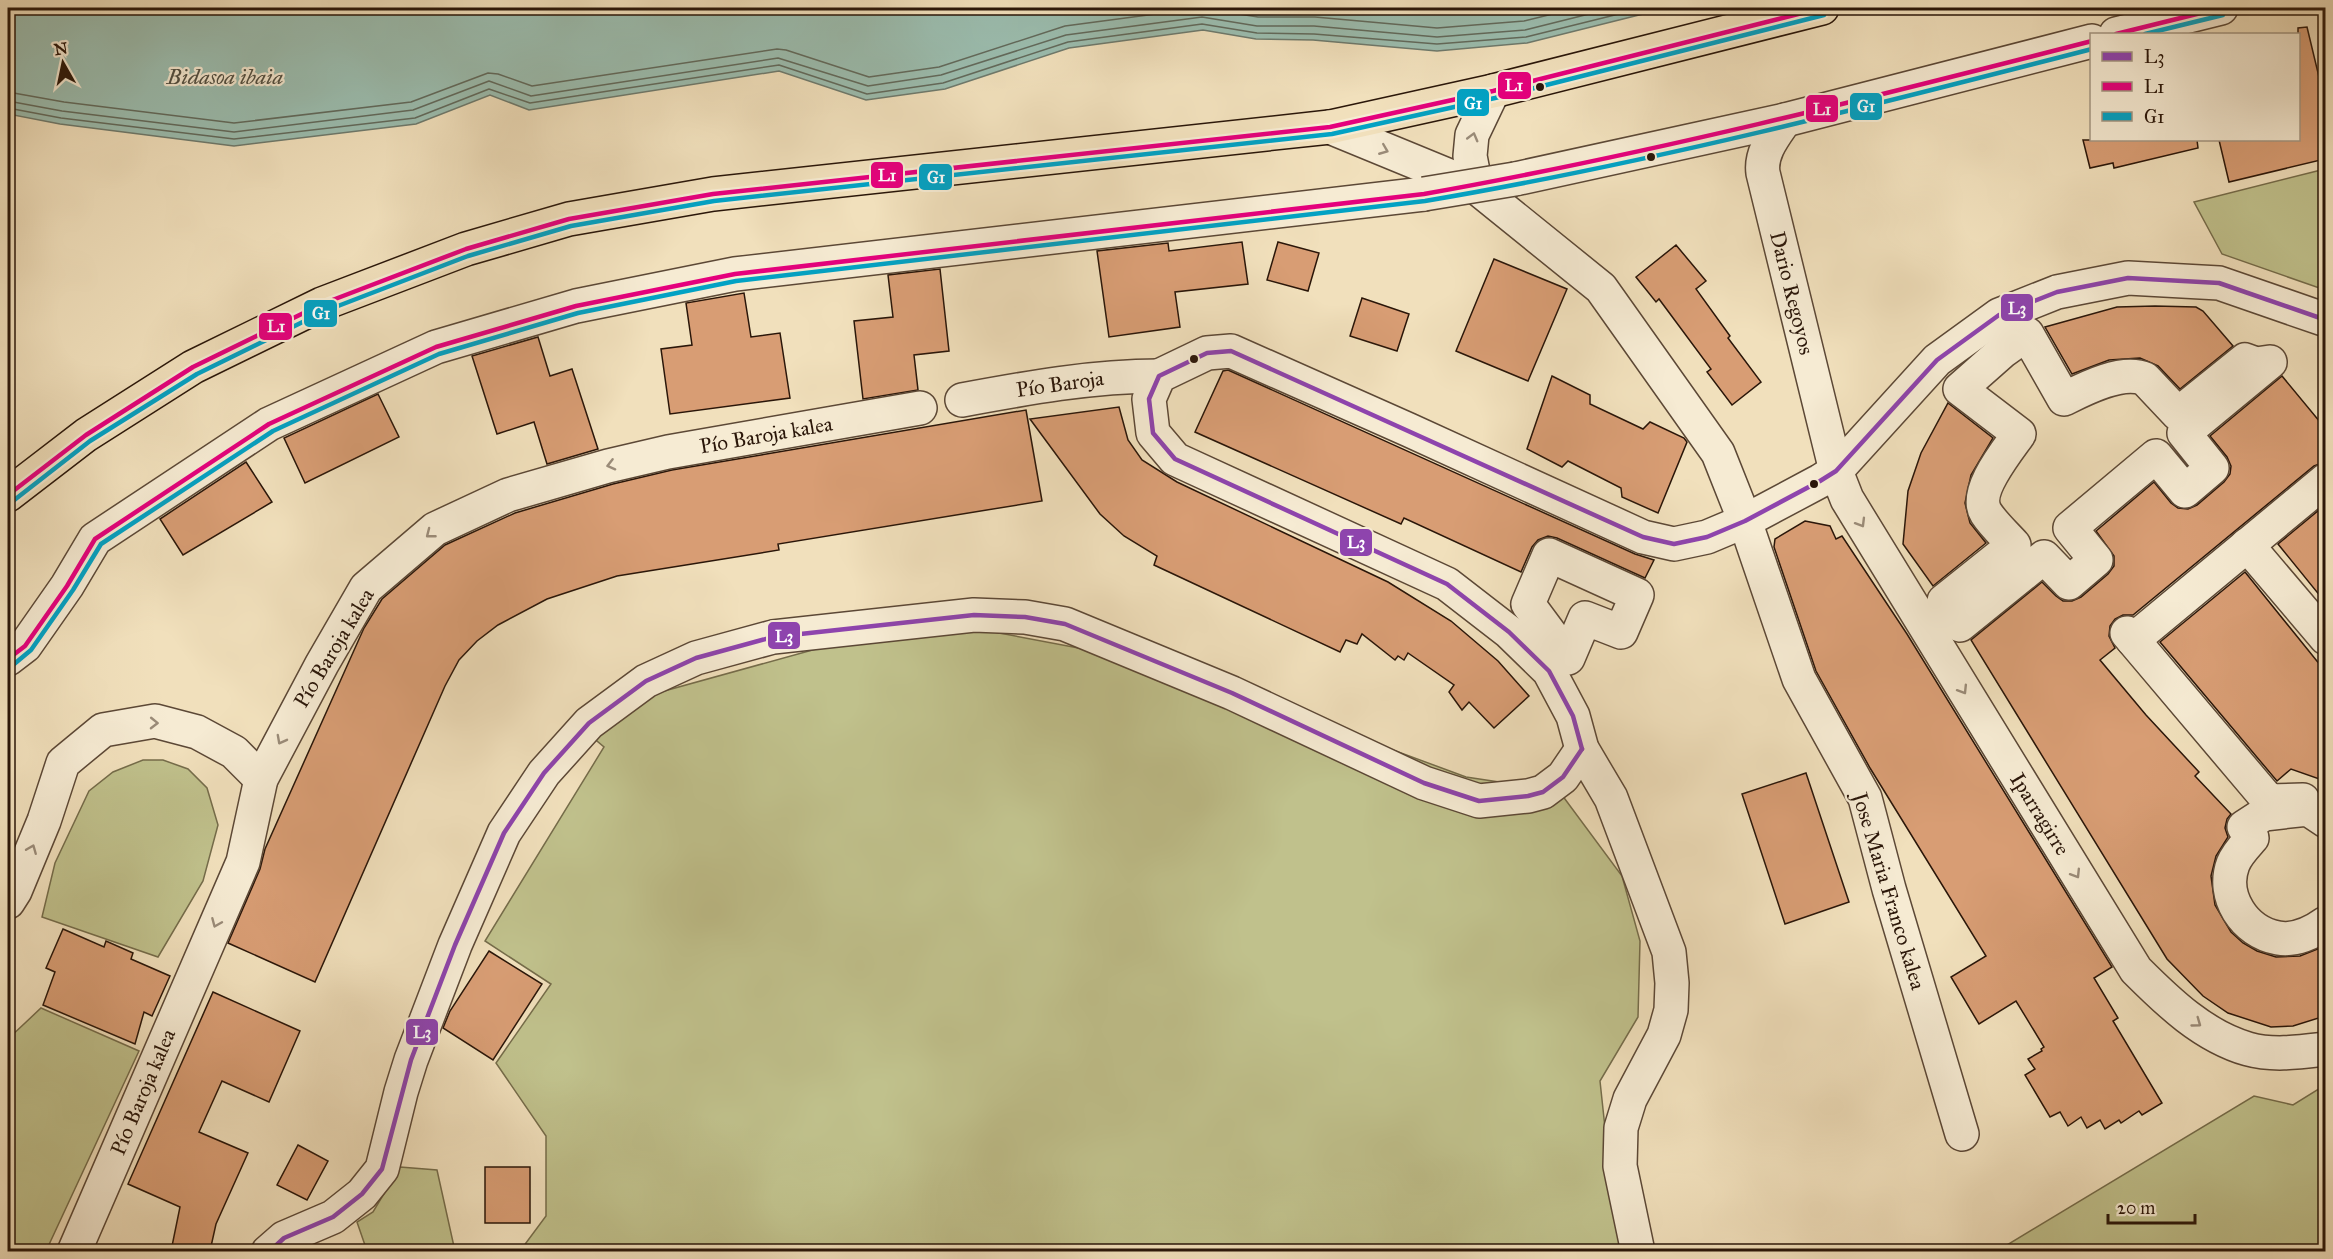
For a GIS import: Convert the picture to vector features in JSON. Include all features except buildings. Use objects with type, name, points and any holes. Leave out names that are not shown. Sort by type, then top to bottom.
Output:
[{"type":"main road","points":[[8,495],[86,435],[193,367],[322,304],[466,249],[569,219],[713,194],[1330,127],[1493,91],[1822,8]]},
{"type":"street","points":[[2120,33],[2221,8]]},
{"type":"street","points":[[8,659],[25,646],[67,586],[95,539],[269,424],[436,347],[576,306],[735,273],[1424,194],[1515,179],[1785,120],[2090,41]]},
{"type":"street","points":[[1476,187],[1470,156],[1472,135],[1493,91]]},
{"type":"street","points":[[1698,140],[1761,161],[1785,120]]},
{"type":"street","name":"Jose Maria Franco kalea","points":[[1330,127],[1476,187],[1601,288],[1718,453],[1745,521],[1798,679],[1865,798],[1889,889],[1962,1134]]},
{"type":"street","name":"Dario Regoyos","points":[[1761,161],[1836,471]]},
{"type":"street","points":[[1638,1251],[1620,1166],[1621,1128],[1630,1099],[1664,1035],[1671,1010],[1672,983],[1669,951],[1611,798],[1582,749],[1573,716],[1549,671],[1509,632],[1447,584],[1175,459],[1153,433],[1149,399],[1159,376],[1207,353],[1231,351],[1643,537],[1674,544],[1707,537],[1745,521],[1836,471],[1937,360],[2000,315],[2057,292],[2128,278],[2219,283],[2325,320]]},
{"type":"street","points":[[2027,334],[2064,399],[2090,386],[2126,376],[2140,377],[2145,379],[2178,414],[2245,360],[2256,364],[2270,362],[2184,433],[2212,468],[2198,480],[2185,491],[2156,456],[2070,528],[2096,560],[2069,583],[2043,557],[1960,625],[1944,601],[2014,545],[1985,512],[1982,502],[1996,468],[2019,434],[1960,389],[2003,351],[2027,334]]},
{"type":"street","name":"Pío Baroja","points":[[962,400],[1046,384],[1118,377],[1159,376]]},
{"type":"street","name":"Pío Baroja kalea","points":[[74,1251],[243,862],[261,779],[322,664],[366,588],[435,529],[508,495],[608,466],[668,452],[920,408]]},
{"type":"street","name":"Iparragirre","points":[[1836,471],[1847,500],[2136,970],[2167,1002],[2212,1034],[2249,1049],[2289,1053],[2325,1049]]},
{"type":"street","points":[[2325,480],[2247,546],[2130,636],[2269,801],[2325,799]]},
{"type":"street","points":[[2247,546],[2325,638]]},
{"type":"street","points":[[268,1251],[284,1238],[333,1217],[362,1194],[382,1169],[400,1092],[455,945],[504,833],[544,773],[598,716],[646,681],[696,658],[772,638],[974,615],[1025,617],[1065,624],[1232,693],[1424,783],[1479,801],[1528,796],[1543,792],[1563,777],[1582,749]]},
{"type":"street","points":[[8,902],[15,891],[39,831],[63,763],[103,730],[154,721],[197,732],[234,752],[261,779]]},
{"type":"street","points":[[2325,821],[2308,809],[2264,814],[2244,827],[2252,838],[2233,864],[2230,899],[2247,921],[2262,932],[2278,938],[2298,937],[2325,923]]},
{"type":"green space","points":[[2325,169],[2325,290],[2222,254],[2194,202]]},
{"type":"green space","points":[[978,629],[1158,663],[1466,777],[1559,791],[1622,876],[1640,941],[1638,1017],[1600,1081],[1611,1184],[1623,1251],[520,1251],[546,1216],[546,1136],[496,1063],[551,984],[485,941],[604,747],[591,736],[639,698],[816,649]]},
{"type":"green space","points":[[143,760],[163,760],[188,769],[207,788],[218,825],[203,881],[158,957],[42,917],[55,863],[89,791],[113,772]]},
{"type":"green space","points":[[41,1008],[139,1051],[46,1251],[8,1251],[8,1039]]},
{"type":"green space","points":[[2325,1085],[2325,1251],[1997,1251],[2254,1096],[2293,1105]]},
{"type":"green space","points":[[400,1167],[437,1170],[455,1251],[367,1251],[357,1222],[373,1212]]},
{"type":"water","name":"Bidasoa ibaia","points":[[8,8],[1667,8],[1527,43],[1437,51],[1313,40],[1256,39],[1203,30],[1069,48],[945,89],[866,100],[779,71],[529,110],[490,95],[416,124],[234,146],[60,124],[8,114]]},
{"type":"transit line","name":"L1","points":[[8,495],[86,435],[193,367],[322,304],[466,249],[569,219],[713,194],[1330,127],[1493,91],[1822,8]]},
{"type":"transit line","name":"L1","points":[[2120,33],[2221,8]]},
{"type":"transit line","name":"G1","points":[[13,501],[90,441],[197,374],[325,311],[468,256],[571,226],[714,201],[1332,134],[1495,98],[1824,15]]},
{"type":"transit line","name":"G1","points":[[2149,33],[2223,15]]},
{"type":"transit line","name":"L1","points":[[8,659],[25,646],[67,586],[95,539],[269,424],[436,347],[576,306],[735,274],[1424,194],[1676,143],[2090,42]]},
{"type":"transit line","name":"G1","points":[[13,665],[31,650],[73,590],[101,544],[273,431],[439,354],[578,313],[736,281],[1425,201],[1509,186],[1760,132],[2090,50]]},
{"type":"transit line","name":"L3","points":[[1582,749],[1573,716],[1549,671],[1509,632],[1447,584],[1175,459],[1153,433],[1149,399],[1159,376],[1207,353],[1231,351],[1643,537],[1674,544],[1707,537],[1745,521],[1836,471],[1937,360],[1999,315],[2057,292],[2128,278],[2219,283],[2326,320]]},
{"type":"transit line","name":"L3","points":[[269,1252],[284,1238],[333,1217],[362,1194],[382,1169],[411,1060],[455,945],[504,833],[544,773],[589,723],[646,681],[696,658],[773,637],[974,615],[1025,617],[1065,624],[1232,693],[1424,783],[1479,801],[1528,796],[1543,792],[1563,777],[1582,749]]}]
